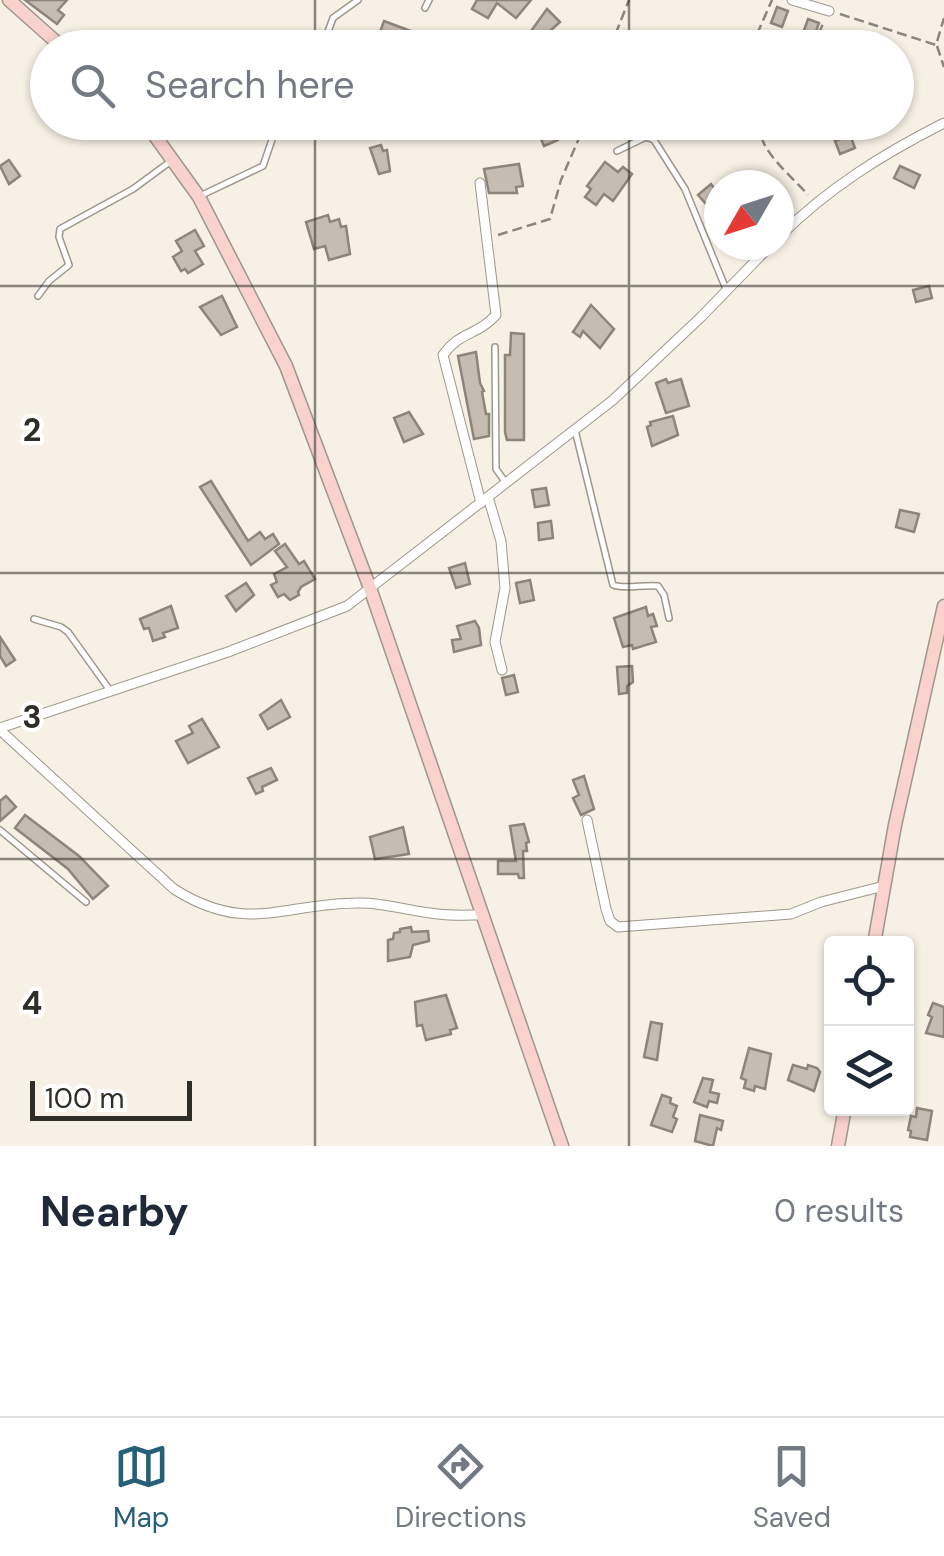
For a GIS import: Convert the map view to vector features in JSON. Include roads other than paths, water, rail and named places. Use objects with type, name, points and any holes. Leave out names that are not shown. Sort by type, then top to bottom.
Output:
[{"type":"street","points":[[9,0],[43,30]]},
{"type":"street","points":[[792,0],[829,11]]},
{"type":"street","points":[[914,137],[944,123]]},
{"type":"street","points":[[159,140],[199,196],[286,366],[370,588],[562,1146]]},
{"type":"street","points":[[794,224],[843,180],[908,140]]},
{"type":"street","points":[[480,184],[496,316],[484,329],[454,340],[444,355],[485,500],[501,541],[505,588],[495,642],[502,670]]},
{"type":"street","points":[[484,915],[441,914],[359,903],[310,906],[259,916],[202,905],[174,889],[0,729],[228,652],[347,606],[627,387],[757,260]]},
{"type":"street","points":[[875,936],[944,606]]},
{"type":"street","points":[[588,820],[606,909],[610,921],[618,927],[790,914],[884,886]]},
{"type":"street","points":[[838,1146],[844,1116]]},
{"type":"lane","points":[[329,30],[334,18],[358,0]]},
{"type":"lane","points":[[425,8],[428,0]]},
{"type":"lane","points":[[199,196],[264,166],[272,140]]},
{"type":"lane","points":[[617,151],[640,140]]},
{"type":"lane","points":[[654,140],[685,188],[727,292]]},
{"type":"lane","points":[[38,296],[69,264],[60,230],[132,189],[173,159]]},
{"type":"lane","points":[[495,347],[496,470],[506,483]]},
{"type":"lane","points":[[575,430],[613,585],[658,586],[664,595],[668,618]]},
{"type":"lane","points":[[34,619],[68,632],[108,690]]},
{"type":"lane","points":[[0,830],[86,902]]}]
